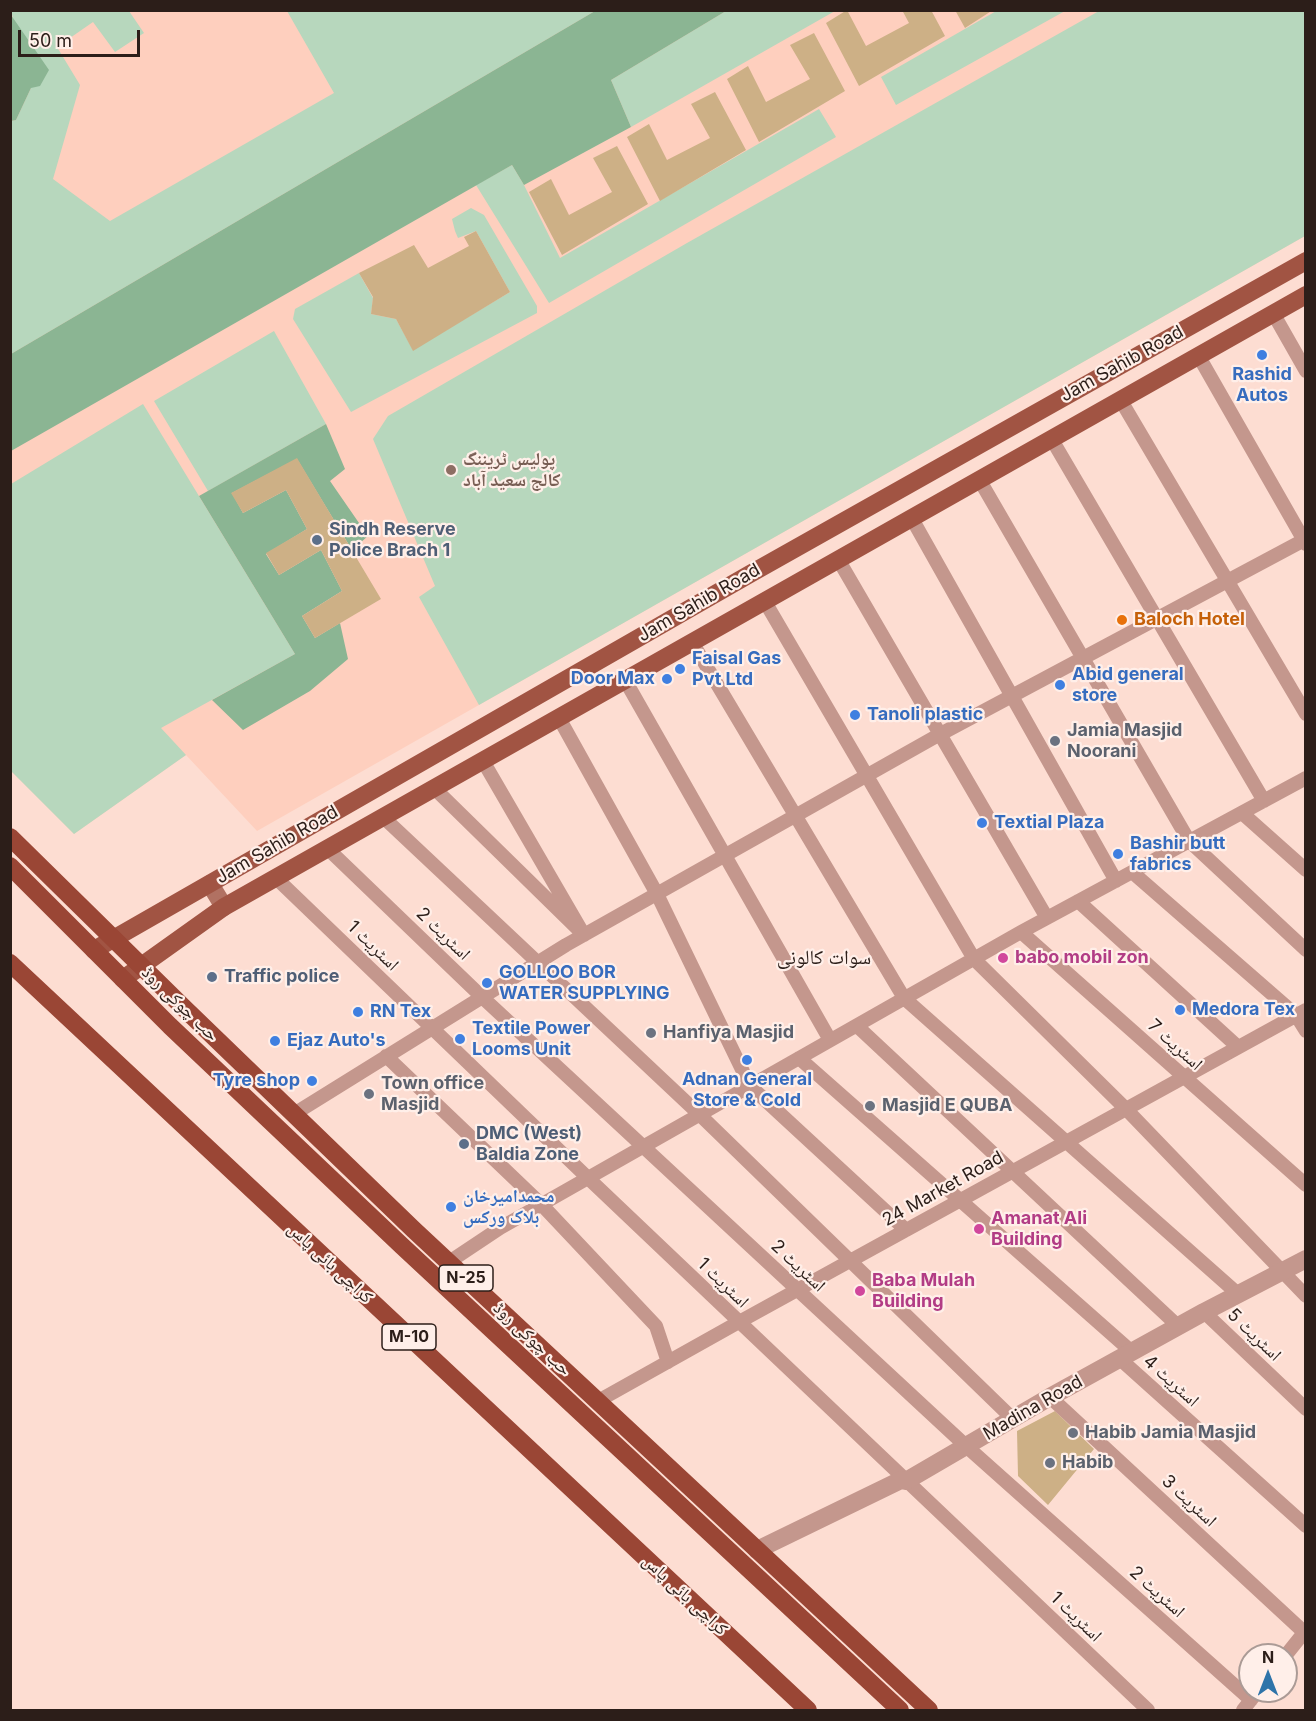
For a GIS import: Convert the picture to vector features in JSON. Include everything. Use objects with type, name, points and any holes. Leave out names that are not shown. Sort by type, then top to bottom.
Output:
[{"type":"highway","name":"حب چوکی روڈ","points":[[10,837],[449,1262],[929,1710]]},
{"type":"highway","name":"حب چوکی روڈ","points":[[10,866],[170,1026],[384,1230],[900,1710]]},
{"type":"highway","name":"کراچی بائی پاس","points":[[10,963],[808,1710]]},
{"type":"main road","name":"Jam Sahib Road","points":[[94,950],[750,574],[1305,261]]},
{"type":"main road","name":"Jam Sahib Road","points":[[123,979],[224,907],[1305,295]]},
{"type":"main road","points":[[210,884],[224,907]]},
{"type":"street","points":[[1273,313],[1305,371]]},
{"type":"street","points":[[294,1114],[584,935],[725,855],[940,734],[1305,541],[1198,355]]},
{"type":"street","points":[[1120,399],[1305,714]]},
{"type":"street","points":[[1051,438],[1264,801]]},
{"type":"street","points":[[979,479],[1189,841],[1305,950]]},
{"type":"street","points":[[911,517],[1116,881]]},
{"type":"street","points":[[838,558],[1047,918]]},
{"type":"street","points":[[764,600],[974,959],[1126,1109],[1305,1296]]},
{"type":"street","points":[[692,642],[904,998],[1238,1294]]},
{"type":"street","points":[[625,680],[831,1040]]},
{"type":"street","points":[[558,717],[657,894],[750,1086],[906,1230]]},
{"type":"street","points":[[483,761],[584,935]]},
{"type":"street","points":[[449,1262],[541,1204],[1021,932],[1264,801],[1302,784]]},
{"type":"street","points":[[434,788],[584,935]]},
{"type":"street","points":[[1242,813],[1305,870]]},
{"type":"street","points":[[383,817],[700,1115],[1013,1419]]},
{"type":"street","name":"اسٹریٹ 2","points":[[328,849],[482,997],[797,1290],[966,1446],[1238,1689]]},
{"type":"street","points":[[1132,872],[1301,1012],[1305,1031]]},
{"type":"street","name":"اسٹریٹ 1","points":[[276,878],[1148,1710]]},
{"type":"street","points":[[1078,901],[1238,1047]]},
{"type":"street","name":"اسٹریٹ 7","points":[[1021,932],[1305,1185]]},
{"type":"street","name":"24 Market Road","points":[[598,1401],[1301,1012]]},
{"type":"street","points":[[857,1026],[1178,1326]]},
{"type":"street","points":[[386,1056],[541,1204],[656,1326],[668,1362]]},
{"type":"street","name":"اسٹریٹ 4","points":[[799,1058],[960,1200],[1305,1526]]},
{"type":"street","name":"Madina Road","points":[[757,1550],[901,1480],[906,1481],[1050,1397],[1305,1258]]},
{"type":"street","name":"اسٹریٹ 5","points":[[1204,1312],[1305,1409]]},
{"type":"street","name":"اسٹریٹ 3","points":[[1050,1397],[1305,1632]]},
{"type":"shaded area","name":"پولیس ٹریننگ کالج سعید آباد","points":[[10,11],[1305,11],[1305,236],[257,831],[186,755],[74,834],[11,771]]},
{"type":"green space","points":[[998,10],[1065,11],[896,105],[881,77]]},
{"type":"green space","points":[[11,11],[129,11],[144,33],[115,52],[93,22],[57,47],[80,85],[53,179],[110,221],[334,93],[287,11],[595,11],[11,354],[10,121],[16,120],[31,88]]},
{"type":"green space","points":[[595,11],[726,11],[611,80],[631,127],[524,185],[512,165],[11,451],[11,354]]},
{"type":"green space","points":[[726,11],[835,11],[631,127],[611,80]]},
{"type":"green space","points":[[1099,11],[1305,11],[1305,236],[479,705],[419,597],[435,586],[373,439],[388,416],[687,243]]},
{"type":"green space","points":[[11,15],[49,70],[40,86],[31,88],[16,120],[11,121]]},
{"type":"green space","points":[[819,109],[836,137],[549,303],[476,185],[512,165],[560,258]]},
{"type":"green space","points":[[471,208],[484,215],[537,306],[537,313],[351,412],[293,319],[295,309],[359,273],[373,298],[371,314],[396,319],[413,350],[510,292],[476,231],[458,238],[452,219]]},
{"type":"green space","points":[[274,331],[326,424],[208,491],[154,401]]},
{"type":"green space","points":[[143,404],[295,654],[161,728],[186,755],[74,834],[11,771],[11,484]]},
{"type":"green space","points":[[326,424],[345,469],[330,481],[368,536],[352,550],[297,459],[232,493],[243,513],[286,490],[307,529],[266,554],[279,575],[321,550],[342,591],[302,616],[315,638],[340,623],[348,659],[310,691],[243,730],[212,700],[295,654],[199,496]]},
{"type":"building","points":[[847,10],[866,46],[909,23],[902,10],[931,10],[945,36],[859,86],[826,23]]},
{"type":"building","points":[[955,10],[993,10],[965,28]]},
{"type":"building","points":[[814,33],[845,91],[759,142],[727,79],[748,66],[766,102],[810,79],[790,45]]},
{"type":"building","points":[[715,92],[746,150],[660,201],[627,137],[649,124],[667,160],[710,138],[691,104]]},
{"type":"building","points":[[617,146],[648,204],[562,255],[529,192],[551,179],[569,215],[612,192],[593,158]]},
{"type":"building","points":[[476,231],[510,292],[413,351],[396,319],[371,314],[373,297],[359,273],[414,245],[428,268],[469,246],[464,237]]},
{"type":"building","name":"Sindh Reserve Police Brach 1","points":[[297,458],[381,599],[315,638],[302,616],[342,591],[321,550],[279,575],[266,553],[307,529],[286,490],[243,513],[231,493]]},
{"type":"building","name":"Habib","points":[[1055,1411],[1094,1449],[1048,1505],[1018,1476],[1017,1431]]},
{"type":"place","name":"Rashid Autos","points":[[1262,355]]},
{"type":"place","name":"پولیس ٹریننگ کالج سعید آباد","points":[[451,470]]},
{"type":"place","name":"Sindh Reserve Police Brach 1","points":[[317,540]]},
{"type":"place","name":"Baloch Hotel","points":[[1122,620]]},
{"type":"place","name":"Faisal Gas Pvt Ltd","points":[[680,669]]},
{"type":"place","name":"Door Max","points":[[667,679]]},
{"type":"place","name":"Abid general store","points":[[1060,685]]},
{"type":"place","name":"Tanoli plastic","points":[[855,715]]},
{"type":"place","name":"Jamia Masjid Noorani","points":[[1055,741]]},
{"type":"place","name":"Textial Plaza","points":[[982,823]]},
{"type":"place","name":"Bashir butt fabrics","points":[[1118,854]]},
{"type":"place","name":"babo mobil zon","points":[[1003,958]]},
{"type":"place","name":"Traffic police","points":[[212,977]]},
{"type":"place","name":"GOLLOO BOR WATER SUPPLYING","points":[[487,983]]},
{"type":"place","name":"Medora Tex","points":[[1180,1010]]},
{"type":"place","name":"RN Tex","points":[[358,1012]]},
{"type":"place","name":"Hanfiya Masjid","points":[[651,1033]]},
{"type":"place","name":"Textile Power Looms Unit","points":[[460,1039]]},
{"type":"place","name":"Ejaz Auto's","points":[[275,1041]]},
{"type":"place","name":"Adnan General Store & Cold","points":[[747,1060]]},
{"type":"place","name":"Tyre shop","points":[[312,1081]]},
{"type":"place","name":"Town office Masjid","points":[[369,1094]]},
{"type":"place","name":"Masjid E QUBA","points":[[870,1106]]},
{"type":"place","name":"DMC (West) Baldia Zone","points":[[464,1144]]},
{"type":"place","name":"محمداميرخان بلاک ورکس","points":[[451,1207]]},
{"type":"place","name":"Amanat Ali Building","points":[[979,1229]]},
{"type":"place","name":"Baba Mulah Building","points":[[860,1291]]},
{"type":"place","name":"Habib Jamia Masjid","points":[[1073,1433]]},
{"type":"place","name":"Habib","points":[[1050,1463]]},
{"type":"district","name":"سوات کالونی","points":[[824,958]]}]
